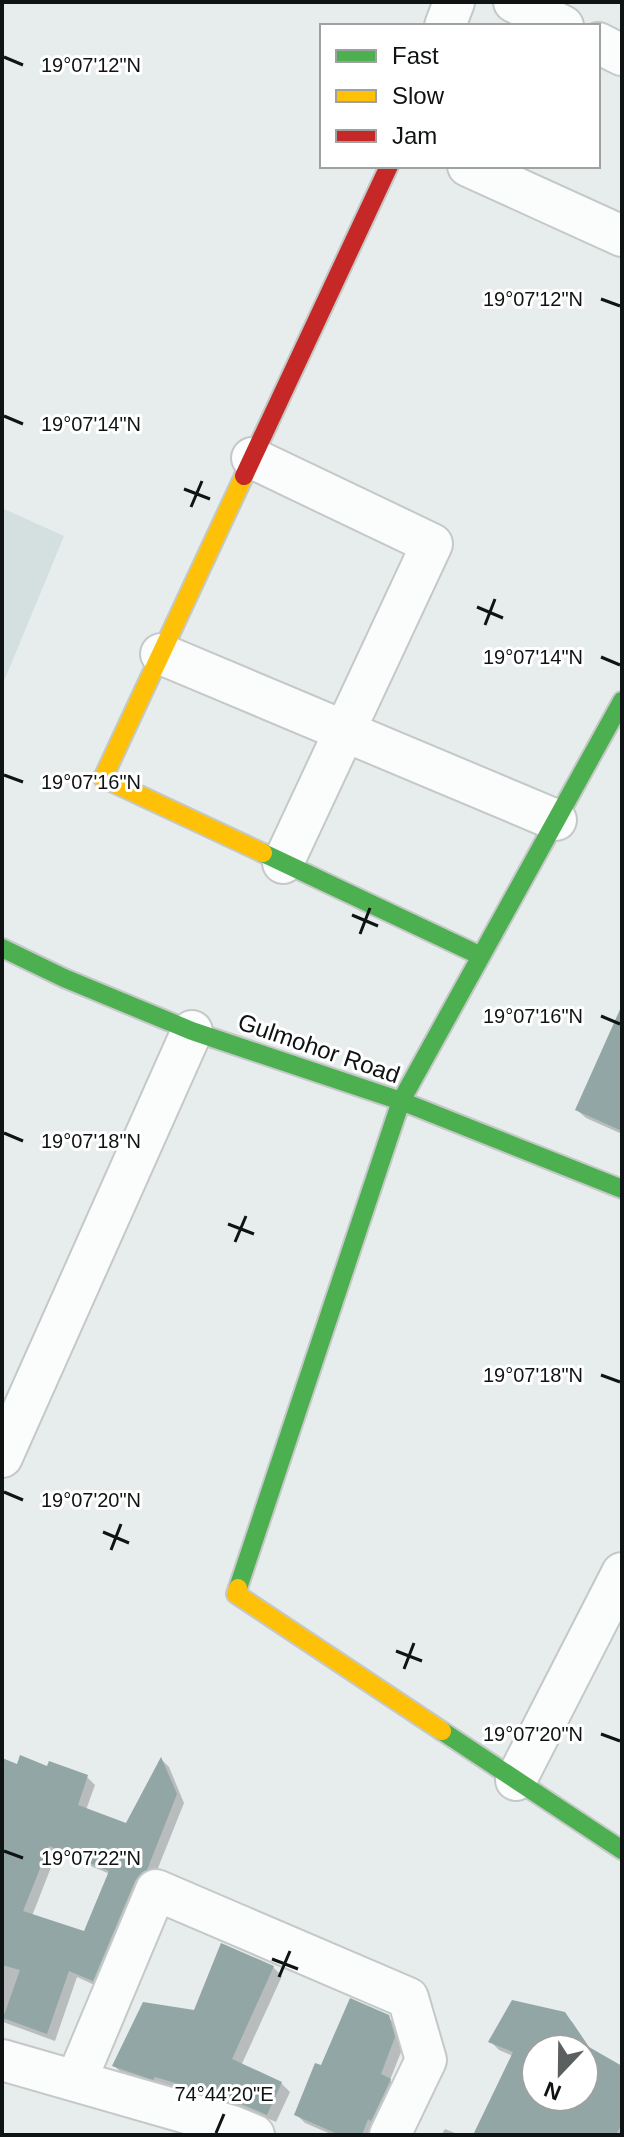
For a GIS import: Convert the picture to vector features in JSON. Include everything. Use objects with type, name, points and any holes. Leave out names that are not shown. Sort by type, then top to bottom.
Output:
[{"type":"street","points":[[446,24],[454,2]]},
{"type":"street","points":[[514,2],[559,24]]},
{"type":"street","points":[[600,44],[622,55]]},
{"type":"street","points":[[388,168],[103,778],[481,956]]},
{"type":"street","points":[[472,168],[622,236]]},
{"type":"street","points":[[252,458],[432,544],[283,863]]},
{"type":"street","points":[[161,654],[556,820]]},
{"type":"street","points":[[622,701],[401,1101],[236,1594],[622,1850]]},
{"type":"street","name":"Gulmohor Road","points":[[2,948],[64,978],[192,1031],[401,1101],[622,1189]]},
{"type":"street","points":[[2,1457],[192,1031]]},
{"type":"street","points":[[516,1780],[622,1573]]},
{"type":"street","points":[[76,2081],[156,1890],[408,1998],[426,2060],[390,2135]]},
{"type":"street","points":[[2,2060],[254,2135]]},
{"type":"shaded area","points":[[2,508],[64,536],[2,686],[4,561]]},
{"type":"building","points":[[622,1005],[622,1131],[575,1110]]},
{"type":"building","points":[[20,1755],[47,1766],[49,1761],[88,1775],[78,1805],[126,1823],[161,1757],[177,1794],[147,1870],[135,1881],[93,1981],[69,1971],[47,2034],[3,2018],[20,1970],[2,1965],[2,1758],[17,1764]],"holes":[[[49,1846],[109,1871],[84,1931],[23,1911]]]},
{"type":"building","points":[[221,1943],[274,1966],[232,2059],[282,2082],[267,2115],[198,2085],[196,2089],[155,2077],[153,2080],[112,2066],[143,2002],[194,2010]]},
{"type":"building","points":[[350,1998],[389,2015],[395,2037],[381,2074],[391,2079],[362,2135],[340,2135],[294,2115],[315,2063],[321,2065]]},
{"type":"building","points":[[512,2000],[565,2012],[579,2033],[520,2033],[520,2113],[600,2113],[600,2053],[622,2066],[622,2123],[616,2135],[473,2135],[513,2052],[488,2042]]},
{"type":"traffic: fast","points":[[238,1588],[401,1101],[622,701]]},
{"type":"traffic: fast","points":[[263,853],[481,956]]},
{"type":"traffic: fast","points":[[2,948],[64,978],[192,1031],[401,1101],[622,1189]]},
{"type":"traffic: fast","points":[[442,1731],[622,1850]]},
{"type":"traffic: slow","points":[[244,476],[103,778],[263,853]]},
{"type":"traffic: slow","points":[[238,1588],[236,1594],[442,1731]]},
{"type":"traffic: jam","points":[[244,476],[388,168]]}]
